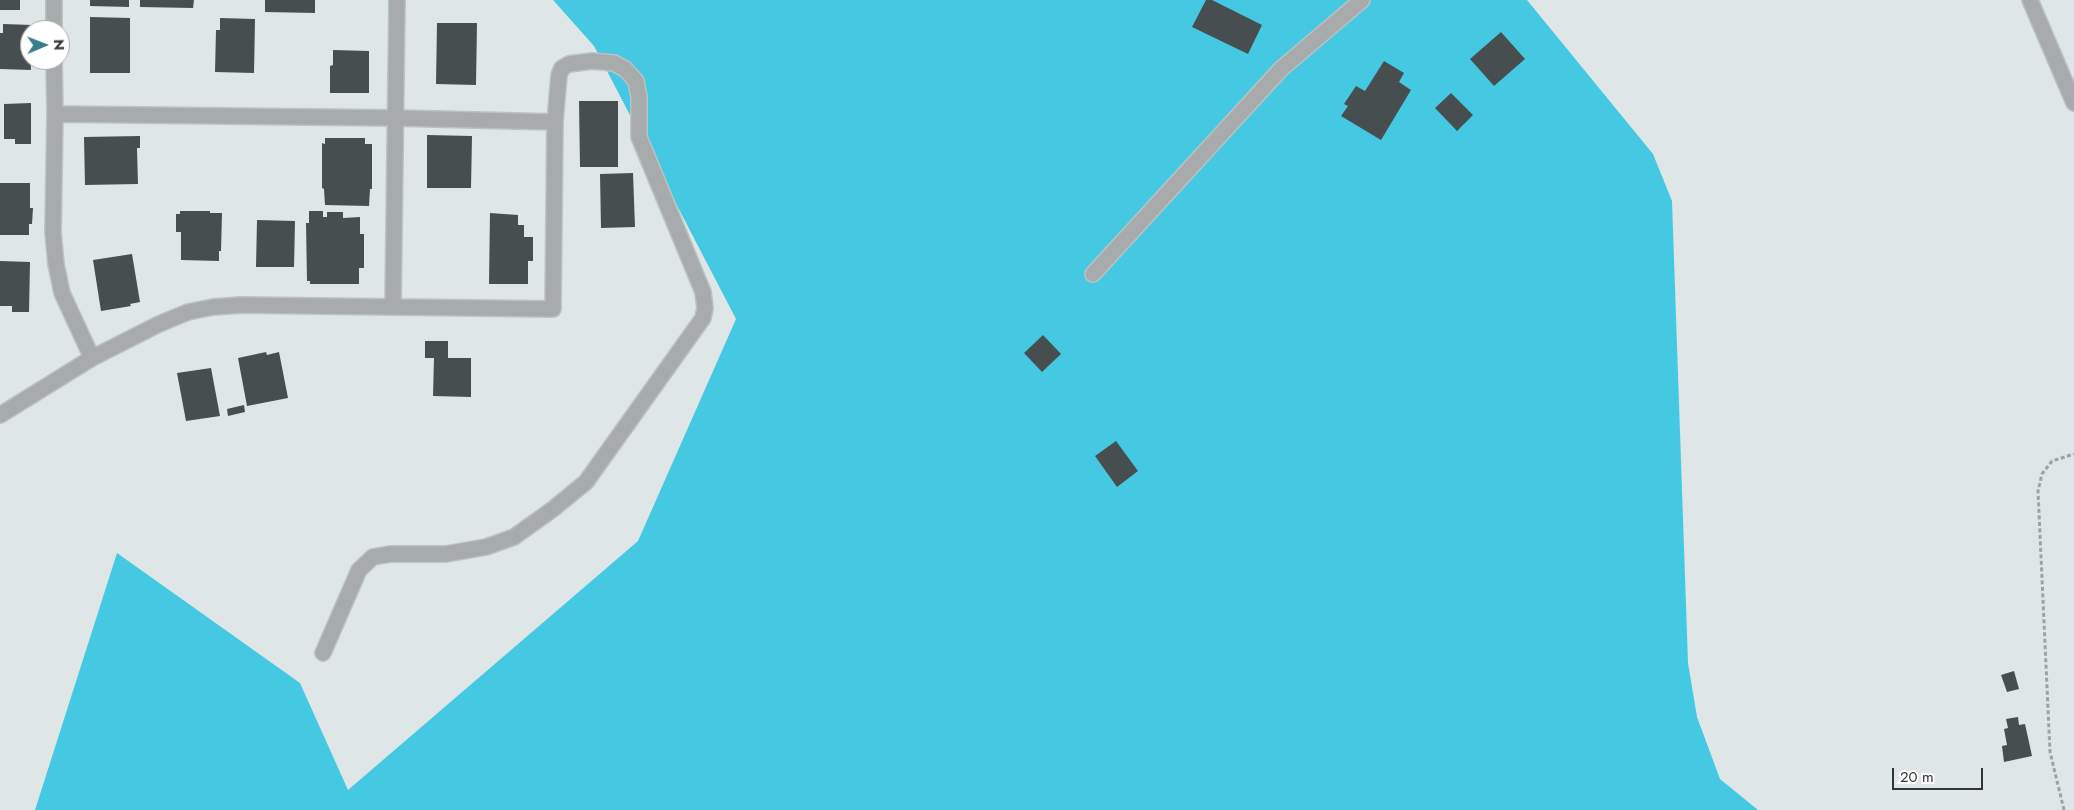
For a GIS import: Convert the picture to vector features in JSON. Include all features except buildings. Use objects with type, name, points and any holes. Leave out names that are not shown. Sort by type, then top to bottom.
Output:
[{"type":"street","points":[[54,0],[54,20]]},
{"type":"street","points":[[393,307],[396,0]]},
{"type":"street","points":[[1093,274],[1281,68],[1362,0]]},
{"type":"street","points":[[2030,0],[2074,103]]},
{"type":"street","points":[[0,415],[92,358],[170,319],[188,312],[213,307],[240,305],[553,309],[554,122],[559,76],[562,68],[569,64],[592,61],[614,63],[625,69],[636,81],[639,97],[639,136],[703,292],[703,318],[586,482],[553,510],[514,537],[486,547],[446,554],[390,554],[372,557],[359,570],[323,653]]},
{"type":"street","points":[[54,70],[53,232],[56,264],[62,293],[92,358]]},
{"type":"street","points":[[55,114],[554,122]]},
{"type":"path","points":[[2064,810],[2050,752],[2038,491],[2042,474],[2052,461],[2074,454]]},
{"type":"shaded area","points":[[553,0],[1527,0],[1653,154],[1672,201],[1688,663],[1697,717],[1720,779],[1758,810],[35,810],[117,553],[300,683],[348,790],[638,541],[736,319],[594,46]]}]
